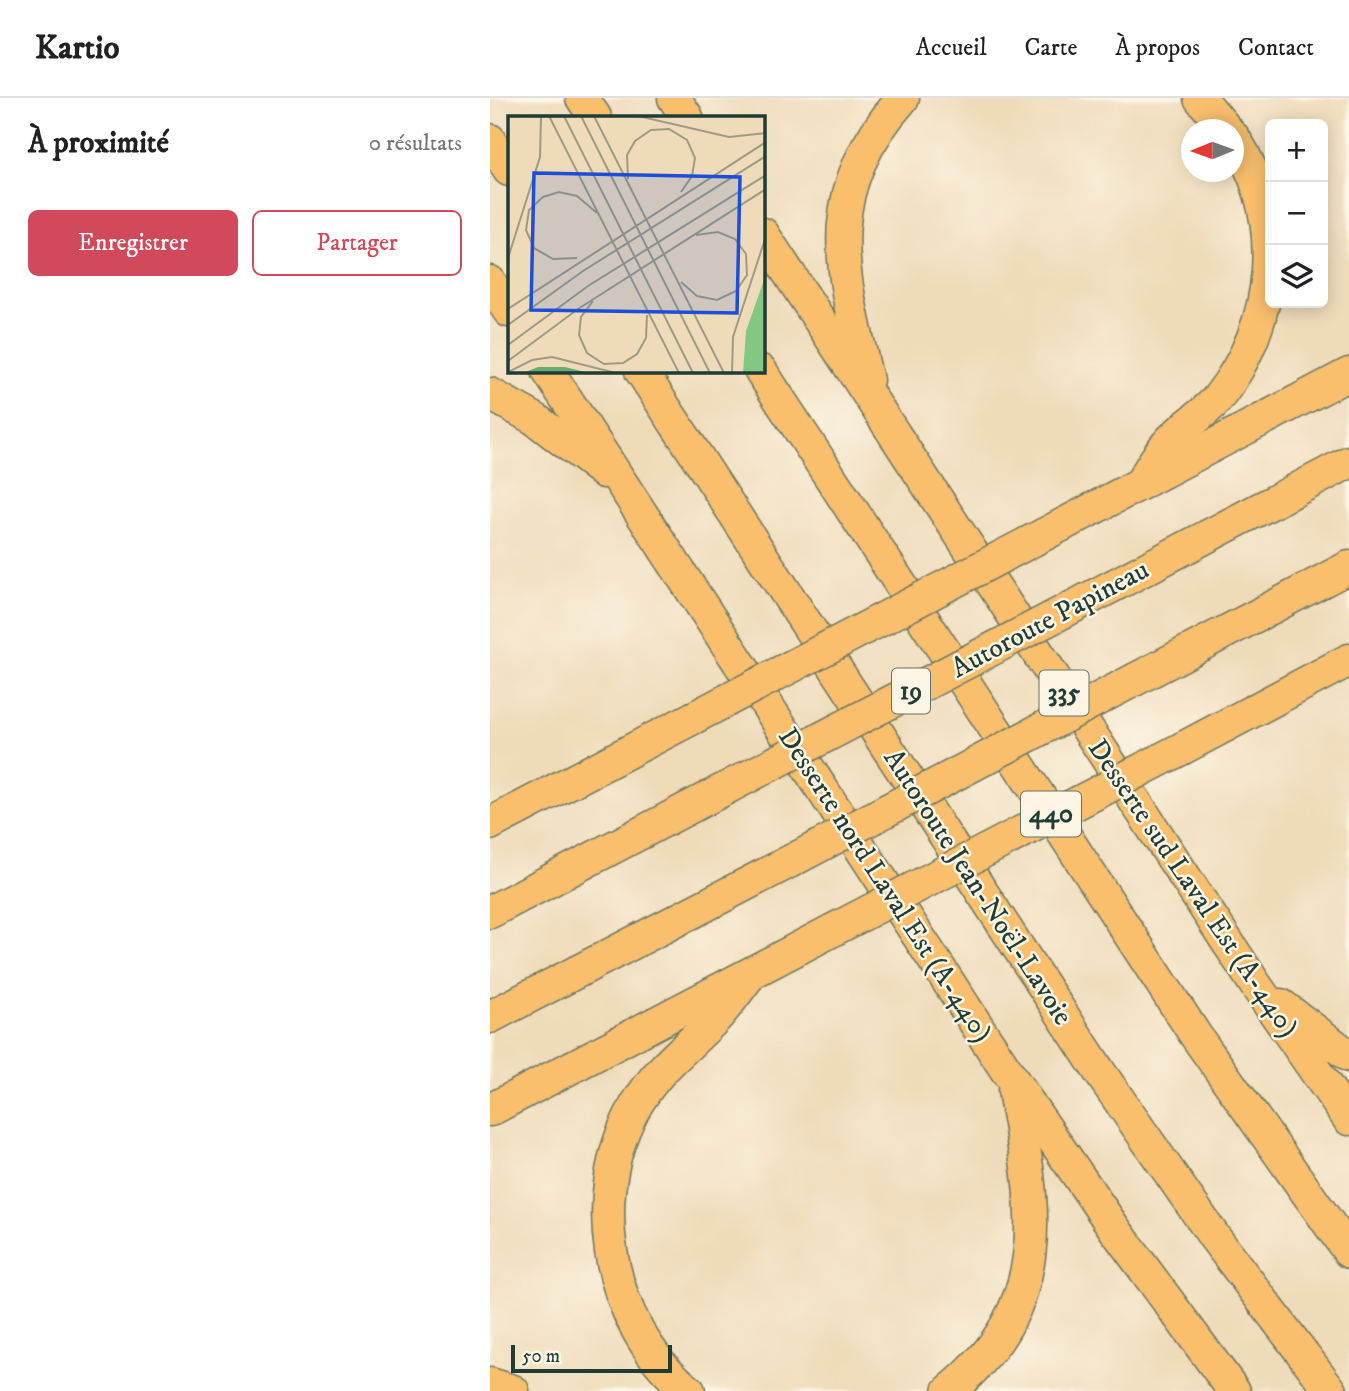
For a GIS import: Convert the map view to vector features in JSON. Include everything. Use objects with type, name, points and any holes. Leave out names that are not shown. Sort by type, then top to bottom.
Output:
[{"type":"highway","points":[[582,98],[594,116]]},
{"type":"highway","points":[[674,98],[686,116]]},
{"type":"highway","name":"335","points":[[871,398],[845,283],[843,227],[850,191],[863,156],[877,131],[903,98]]},
{"type":"highway","points":[[1200,98],[1218,119]]},
{"type":"highway","points":[[490,140],[508,168]]},
{"type":"highway","points":[[1140,485],[1168,443],[1196,421],[1226,387],[1247,350],[1264,305],[1270,258],[1265,209],[1244,156]]},
{"type":"highway","name":"Desserte sud Laval Est (A-440)","points":[[765,237],[1257,987],[1349,1119]]},
{"type":"highway","points":[[490,282],[508,309]]},
{"type":"highway","name":"Desserte nord Laval Est (A-440)","points":[[549,373],[1012,1079],[1114,1228],[1234,1391]]},
{"type":"highway","name":"Autoroute Jean-Noël-Lavoie","points":[[642,373],[1101,1074],[1215,1238],[1331,1391]]},
{"type":"highway","name":"440","points":[[762,373],[1196,1036],[1349,1252]]},
{"type":"highway","points":[[490,824],[1349,374]]},
{"type":"highway","points":[[490,394],[535,419],[622,485]]},
{"type":"highway","name":"Autoroute Papineau","points":[[490,912],[1349,462]]},
{"type":"highway","points":[[490,1017],[1349,567]]},
{"type":"highway","points":[[490,1110],[1347,662]]},
{"type":"highway","points":[[490,800],[553,791]]},
{"type":"highway","points":[[690,1391],[650,1350],[623,1300],[610,1250],[612,1184],[622,1138],[643,1094],[674,1056],[711,1023],[750,975]]},
{"type":"highway","points":[[1257,987],[1349,1056]]},
{"type":"highway","points":[[949,1391],[989,1350],[1002,1330],[1023,1286],[1028,1264],[1033,1217],[1032,1193],[1012,1079]]},
{"type":"highway","points":[[490,1384],[513,1391]]}]
